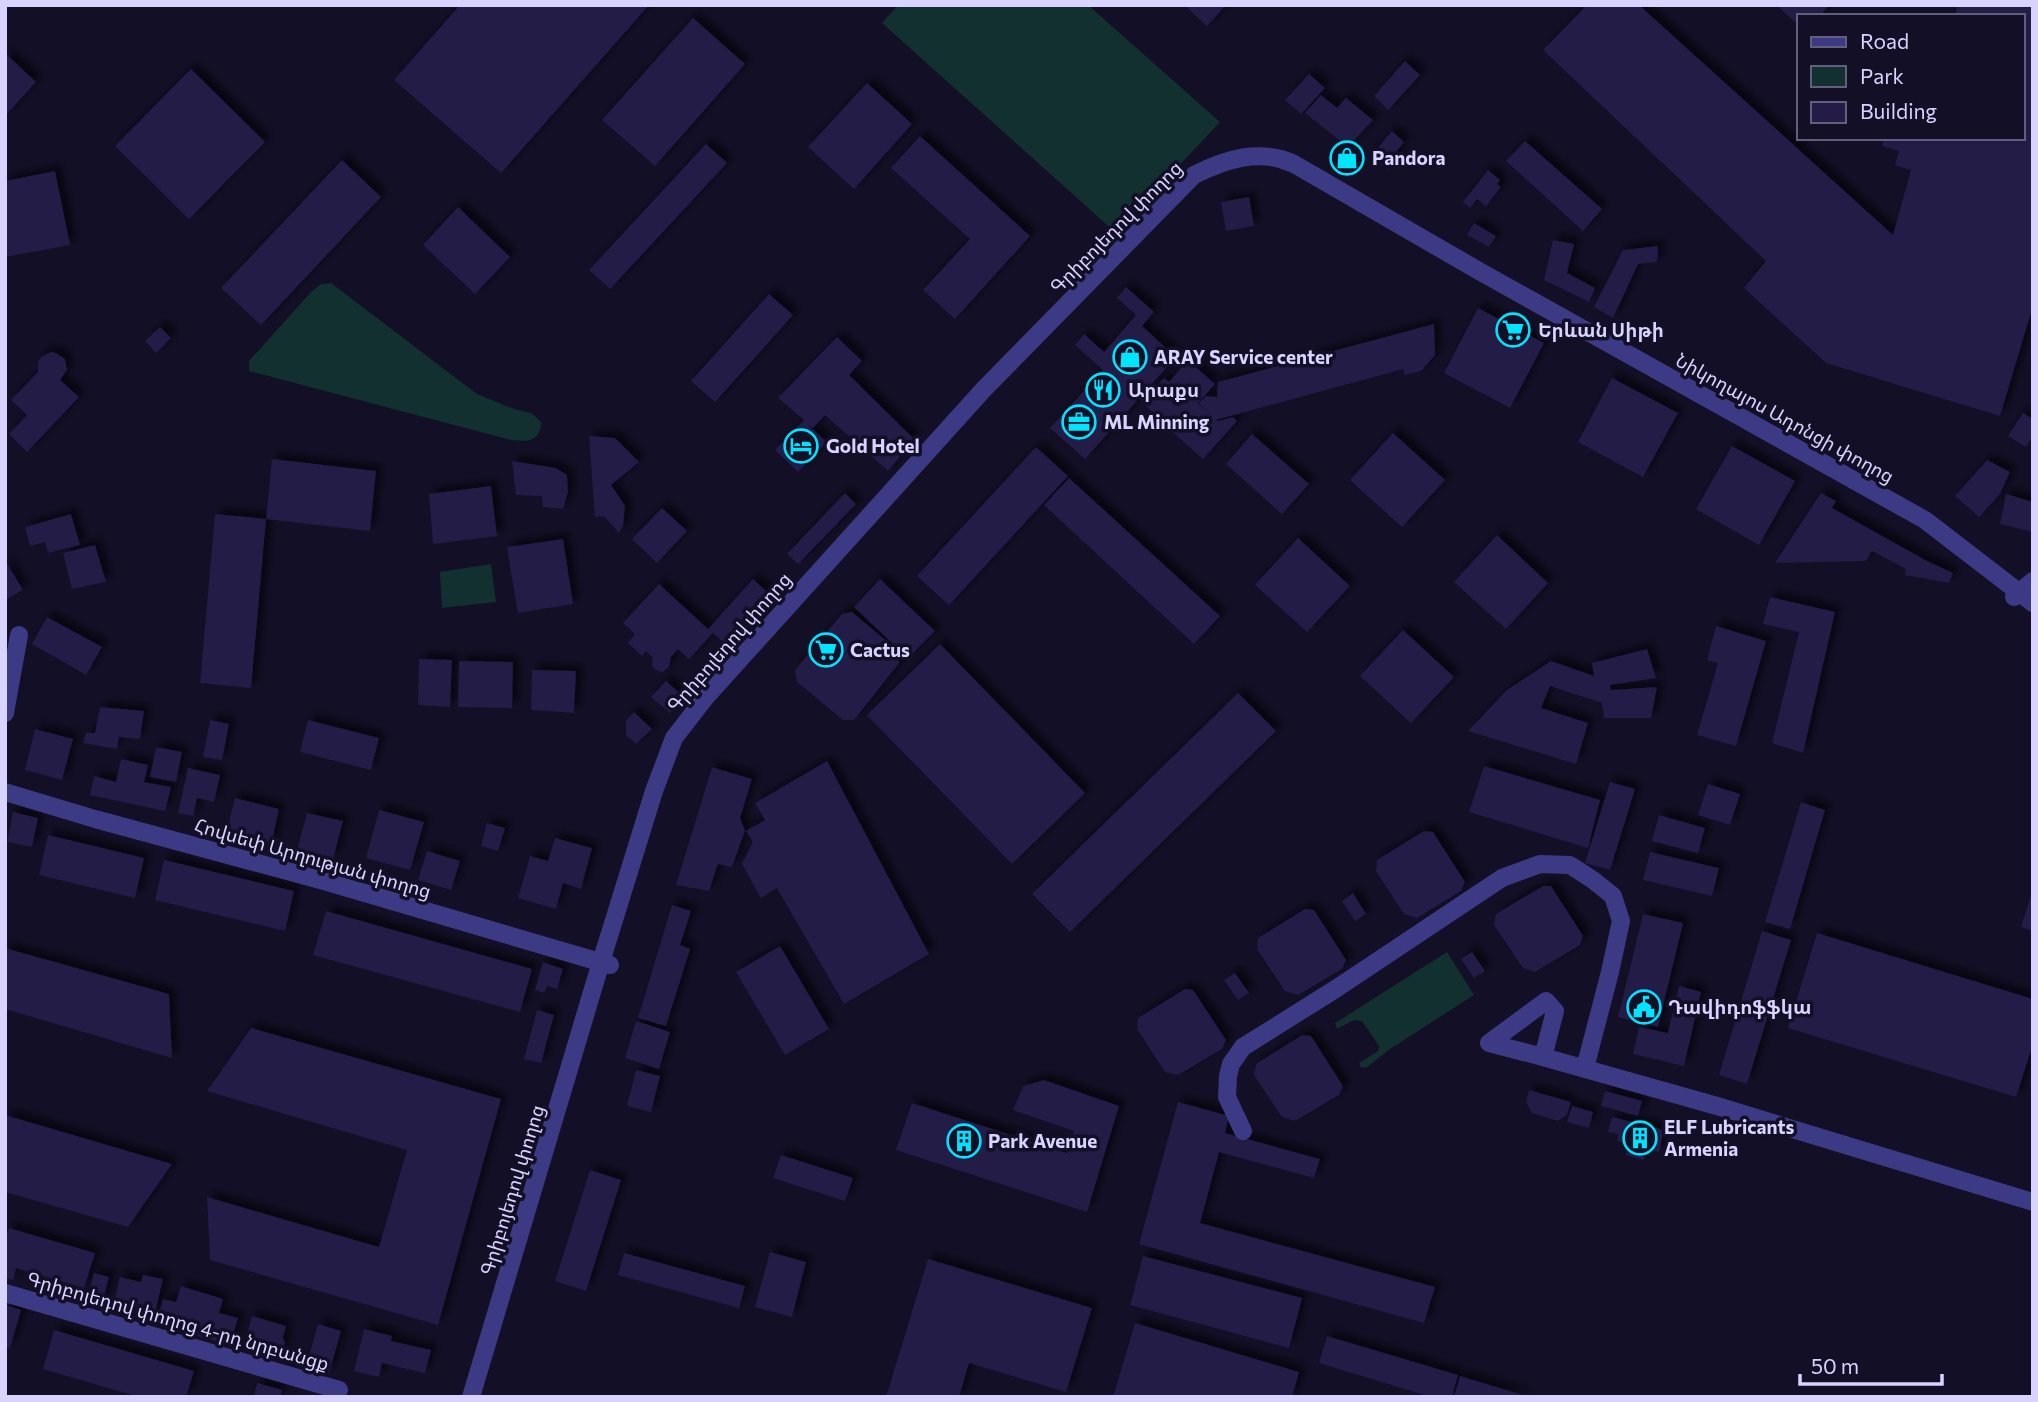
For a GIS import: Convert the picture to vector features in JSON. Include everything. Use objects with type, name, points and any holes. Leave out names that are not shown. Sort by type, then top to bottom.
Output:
[{"type":"street","name":"Նիկողայոս Ադոնցի փողոց","points":[[1247,161],[1283,169],[1476,275],[1919,527],[2025,593],[2033,614]]},
{"type":"street","name":"Գրիբոյեդով փողոց","points":[[471,1397],[605,964],[684,741],[712,703],[854,544],[992,396],[1196,188],[1247,161]]},
{"type":"street","points":[[5,713],[19,635]]},
{"type":"street","name":"Հովսեփ Արղության փողոց","points":[[5,793],[324,881],[605,964]]},
{"type":"street","points":[[1243,1131],[1227,1097],[1231,1064],[1243,1047],[1502,878],[1540,864],[1570,865],[1593,880],[1613,896],[1621,920],[1585,1068]]},
{"type":"street","name":"Գրիբոյեդով փողոց","points":[[482,1397],[560,1139],[605,964]]},
{"type":"street","points":[[1543,1057],[2033,1202]]},
{"type":"street","name":"Գրիբոյեդով փողոց 4-րդ նրբանցք","points":[[5,1293],[339,1390]]},
{"type":"green space","points":[[898,5],[1088,5],[1220,122],[1116,233],[882,23]]},
{"type":"green space","points":[[331,283],[477,394],[531,413],[541,422],[539,434],[528,440],[511,440],[249,371],[249,361],[311,292],[321,284]]},
{"type":"green space","points":[[491,564],[496,602],[442,608],[440,572]]},
{"type":"green space","points":[[1447,952],[1474,995],[1390,1049],[1366,1068],[1361,1067],[1359,1063],[1378,1051],[1379,1046],[1362,1021],[1354,1020],[1337,1029],[1335,1023]]},
{"type":"building","points":[[460,5],[649,5],[501,173],[394,80]]},
{"type":"building","points":[[1184,5],[1226,5],[1207,26]]},
{"type":"building","points":[[1587,5],[1639,5],[1893,235],[1911,170],[1895,165],[1899,151],[1882,146],[1884,140],[2024,140],[2024,14],[1956,14],[1958,5],[2033,5],[2033,306],[2000,416],[1826,363],[1744,288],[1766,261],[1543,50]]},
{"type":"building","points":[[1776,5],[1829,5],[1822,14],[1797,14],[1797,24]]},
{"type":"building","points":[[693,18],[745,64],[655,166],[602,120]]},
{"type":"building","points":[[5,53],[36,82],[5,116]]},
{"type":"building","points":[[1405,61],[1420,75],[1388,110],[1374,96]]},
{"type":"building","points":[[191,69],[265,142],[189,219],[115,146]]},
{"type":"building","points":[[1309,74],[1325,88],[1301,114],[1285,100]]},
{"type":"building","points":[[867,83],[912,124],[854,189],[808,147]]},
{"type":"building","points":[[1321,95],[1337,108],[1346,98],[1373,120],[1348,147],[1305,113]]},
{"type":"building","points":[[1392,131],[1404,142],[1396,152],[1400,155],[1388,170],[1371,156]]},
{"type":"building","points":[[920,136],[1030,236],[955,319],[923,290],[970,239],[891,168]]},
{"type":"building","points":[[1525,141],[1602,209],[1583,231],[1506,161]]},
{"type":"building","points":[[706,144],[727,163],[610,289],[589,270]]},
{"type":"building","points":[[342,160],[381,197],[261,325],[221,288]]},
{"type":"building","points":[[1488,170],[1500,180],[1497,184],[1501,187],[1486,206],[1477,199],[1470,208],[1463,202]]},
{"type":"building","points":[[55,171],[70,245],[5,257],[5,181]]},
{"type":"building","points":[[1249,197],[1254,226],[1226,231],[1221,202]]},
{"type":"building","points":[[458,207],[510,257],[475,294],[423,245]]},
{"type":"building","points":[[1474,223],[1496,236],[1489,247],[1467,235]]},
{"type":"building","points":[[1553,240],[1574,244],[1567,273],[1595,288],[1589,302],[1544,280]]},
{"type":"building","points":[[1658,246],[1657,262],[1638,264],[1613,318],[1594,307],[1623,250]]},
{"type":"building","points":[[1126,287],[1154,312],[1142,326],[1176,357],[1085,459],[1050,428],[1103,370],[1075,345],[1084,334],[1104,352],[1136,315],[1117,298]]},
{"type":"building","points":[[769,294],[793,315],[715,402],[691,381]]},
{"type":"building","points":[[1478,308],[1544,343],[1510,408],[1444,373]]},
{"type":"building","points":[[1434,324],[1435,355],[1421,371],[1405,375],[1403,369],[1216,420],[1233,417],[1237,421],[1203,459],[1167,427],[1165,430],[1149,416],[1152,412],[1142,402],[1164,378],[1169,382],[1188,360],[1215,384],[1198,403],[1209,413],[1199,403],[1206,396],[1217,397],[1218,382]]},
{"type":"building","points":[[160,327],[171,338],[156,353],[145,341]]},
{"type":"building","points":[[837,337],[862,361],[849,375],[914,439],[888,471],[825,415],[813,428],[807,424],[827,442],[798,472],[775,450],[804,420],[778,398]]},
{"type":"building","points":[[51,352],[65,359],[67,370],[60,380],[79,397],[27,452],[9,434],[27,415],[11,400],[38,372],[41,357]]},
{"type":"building","points":[[1612,378],[1678,413],[1643,477],[1578,442]]},
{"type":"building","points":[[2023,413],[2033,419],[2033,436],[2026,447],[2008,436]]},
{"type":"building","points":[[1393,433],[1445,480],[1402,527],[1350,480]]},
{"type":"building","points":[[1252,434],[1309,484],[1282,514],[1226,464]]},
{"type":"building","points":[[589,436],[615,438],[639,462],[611,485],[625,506],[623,526],[619,533],[604,516],[595,517]]},
{"type":"building","points":[[1732,446],[1795,481],[1759,545],[1696,509]]},
{"type":"building","points":[[1036,447],[1068,476],[949,605],[917,576]]},
{"type":"building","points":[[272,459],[376,471],[370,531],[266,519]]},
{"type":"building","points":[[1987,460],[2010,472],[2000,494],[1979,517],[1955,496]]},
{"type":"building","points":[[512,461],[556,468],[567,475],[568,492],[563,509],[543,507],[542,496],[516,495]]},
{"type":"building","points":[[1069,478],[1220,616],[1194,644],[1044,505]]},
{"type":"building","points":[[491,486],[497,536],[433,544],[429,494]]},
{"type":"building","points":[[845,493],[856,504],[798,564],[787,554]]},
{"type":"building","points":[[1821,493],[1836,501],[1832,508],[1953,573],[1949,583],[1905,575],[1906,569],[1872,551],[1866,561],[1775,563]]},
{"type":"building","points":[[2006,494],[2033,502],[2033,532],[2000,524]]},
{"type":"building","points":[[662,508],[687,531],[657,563],[632,539]]},
{"type":"building","points":[[71,514],[80,545],[48,553],[45,542],[30,546],[25,527]]},
{"type":"building","points":[[215,514],[266,519],[251,688],[200,683]]},
{"type":"building","points":[[1497,535],[1548,583],[1506,629],[1454,582]]},
{"type":"building","points":[[1298,538],[1350,586],[1307,632],[1255,585]]},
{"type":"building","points":[[563,539],[573,604],[518,613],[507,547]]},
{"type":"building","points":[[95,545],[106,582],[72,589],[63,553]]},
{"type":"building","points":[[5,560],[23,590],[5,600]]},
{"type":"building","points":[[753,579],[775,599],[730,648],[713,633],[689,659],[678,649],[671,657],[669,667],[663,672],[652,666],[653,658],[646,651],[642,656],[628,643],[635,634],[623,623],[659,584],[708,629]]},
{"type":"building","points":[[880,579],[935,631],[908,658],[854,607]]},
{"type":"building","points":[[1770,597],[1835,612],[1803,753],[1772,743],[1799,632],[1763,624]]},
{"type":"building","points":[[852,612],[897,650],[899,663],[854,720],[843,720],[797,682],[795,670],[842,614]]},
{"type":"building","points":[[47,617],[102,647],[86,675],[32,644]]},
{"type":"building","points":[[1716,626],[1766,641],[1736,746],[1697,735],[1718,663],[1707,660]]},
{"type":"building","points":[[1403,630],[1454,677],[1411,723],[1360,676]]},
{"type":"building","points":[[940,644],[1085,793],[1012,864],[867,715]]},
{"type":"building","points":[[1647,649],[1656,678],[1610,685],[1611,690],[1657,687],[1651,718],[1604,718],[1602,703],[1550,686],[1541,708],[1588,723],[1576,764],[1468,731],[1507,690],[1551,661],[1594,676],[1592,663]]},
{"type":"building","points":[[419,659],[452,660],[450,707],[418,705]]},
{"type":"building","points":[[459,661],[513,662],[512,708],[458,707]]},
{"type":"building","points":[[532,670],[576,671],[574,713],[531,710]]},
{"type":"building","points":[[666,681],[684,697],[670,713],[651,697]]},
{"type":"building","points":[[1238,693],[1276,731],[1070,932],[1032,894]]},
{"type":"building","points":[[100,707],[144,711],[140,739],[119,737],[117,749],[83,743],[86,733],[95,733]]},
{"type":"building","points":[[634,712],[652,729],[636,744],[626,735],[626,720]]},
{"type":"building","points":[[210,720],[229,724],[222,760],[203,757]]},
{"type":"building","points":[[308,720],[379,738],[371,770],[300,752]]},
{"type":"building","points":[[35,729],[73,739],[62,780],[25,770]]},
{"type":"building","points":[[156,747],[182,752],[176,782],[150,777]]},
{"type":"building","points":[[121,759],[148,765],[144,782],[171,787],[165,811],[90,795],[94,776],[116,782]]},
{"type":"building","points":[[827,761],[929,954],[844,1004],[777,888],[761,898],[742,864],[753,842],[746,831],[765,820],[755,803]]},
{"type":"building","points":[[1484,766],[1600,800],[1588,848],[1469,812]]},
{"type":"building","points":[[712,767],[752,779],[740,818],[745,831],[732,867],[718,864],[709,891],[676,885]]},
{"type":"building","points":[[188,768],[220,775],[214,802],[197,798],[193,816],[178,813]]},
{"type":"building","points":[[1610,782],[1635,789],[1610,870],[1585,863]]},
{"type":"building","points":[[1708,784],[1740,794],[1730,825],[1698,815]]},
{"type":"building","points":[[235,798],[279,809],[271,845],[226,834]]},
{"type":"building","points":[[1801,802],[1825,810],[1790,929],[1765,922]]},
{"type":"building","points":[[379,810],[424,822],[410,870],[366,858]]},
{"type":"building","points":[[13,812],[38,818],[32,847],[7,842]]},
{"type":"building","points":[[307,813],[343,821],[333,859],[297,850]]},
{"type":"building","points":[[1659,815],[1705,828],[1698,853],[1652,841]]},
{"type":"building","points":[[487,823],[505,828],[498,851],[481,846]]},
{"type":"building","points":[[1424,831],[1433,832],[1465,882],[1461,891],[1417,918],[1404,914],[1376,871],[1377,860]]},
{"type":"building","points":[[48,835],[144,858],[135,898],[39,875]]},
{"type":"building","points":[[555,838],[592,848],[581,889],[563,883],[556,909],[518,898],[530,856],[548,861]]},
{"type":"building","points":[[427,851],[460,861],[451,890],[418,880]]},
{"type":"building","points":[[1650,852],[1719,868],[1712,896],[1643,880]]},
{"type":"building","points":[[164,860],[294,891],[285,931],[155,900]]},
{"type":"building","points":[[1543,886],[1551,886],[1583,936],[1580,945],[1535,972],[1523,968],[1494,925],[1496,914]]},
{"type":"building","points":[[2033,892],[2033,931],[2021,927]]},
{"type":"building","points":[[1353,893],[1366,914],[1355,921],[1342,901]]},
{"type":"building","points":[[672,905],[691,911],[680,945],[690,949],[666,1026],[638,1018]]},
{"type":"building","points":[[1305,909],[1314,910],[1346,960],[1342,969],[1298,995],[1285,991],[1257,949],[1258,938]]},
{"type":"building","points":[[326,911],[532,969],[520,1012],[313,955]]},
{"type":"building","points":[[1643,914],[1683,923],[1658,1027],[1618,1017]]},
{"type":"building","points":[[1762,931],[1791,940],[1747,1084],[1719,1075]]},
{"type":"building","points":[[1817,933],[2033,999],[2033,1044],[2016,1097],[1788,1028]]},
{"type":"building","points":[[780,946],[829,1029],[785,1055],[736,972]]},
{"type":"building","points":[[5,948],[169,994],[172,1058],[5,1009]]},
{"type":"building","points":[[1472,952],[1485,971],[1474,978],[1461,959]]},
{"type":"building","points":[[543,962],[563,969],[557,989],[547,986],[544,993],[535,990]]},
{"type":"building","points":[[1235,973],[1249,993],[1238,1000],[1224,980]]},
{"type":"building","points":[[1679,986],[1701,992],[1684,1066],[1633,1054],[1639,1027],[1668,1033]]},
{"type":"building","points":[[1185,989],[1193,990],[1226,1040],[1222,1049],[1178,1075],[1165,1072],[1137,1029],[1138,1018]]},
{"type":"building","points":[[537,1010],[554,1015],[541,1063],[524,1059]]},
{"type":"building","points":[[636,1021],[670,1032],[659,1069],[625,1058]]},
{"type":"building","points":[[251,1028],[501,1099],[438,1325],[210,1260],[207,1197],[379,1247],[407,1150],[207,1091]]},
{"type":"building","points":[[1302,1035],[1311,1036],[1343,1086],[1339,1095],[1295,1121],[1282,1117],[1254,1075],[1256,1064]]},
{"type":"building","points":[[636,1070],[660,1076],[651,1112],[627,1106]]},
{"type":"building","name":"Park Avenue","points":[[1044,1080],[1119,1106],[1087,1212],[896,1150],[912,1103],[1067,1153],[1074,1131],[1013,1110],[1023,1086]]},
{"type":"building","points":[[1529,1090],[1571,1102],[1567,1115],[1558,1121],[1532,1113],[1526,1102]]},
{"type":"building","points":[[1605,1091],[1642,1101],[1638,1116],[1601,1106]]},
{"type":"building","points":[[1178,1102],[1229,1116],[1225,1133],[1320,1159],[1314,1178],[1219,1152],[1200,1223],[1435,1287],[1424,1323],[1139,1244]]},
{"type":"building","points":[[1572,1106],[1593,1112],[1589,1128],[1567,1122]]},
{"type":"building","points":[[5,1115],[172,1164],[128,1227],[5,1192]]},
{"type":"building","name":"ELF Lubricants Armenia","points":[[1612,1117],[1664,1130],[1659,1152],[1646,1149],[1644,1160],[1626,1155],[1629,1144],[1617,1141],[1618,1134],[1608,1132]]},
{"type":"building","points":[[781,1155],[853,1178],[845,1201],[773,1178]]},
{"type":"building","points":[[590,1170],[621,1180],[586,1291],[555,1281]]},
{"type":"building","points":[[9,1228],[95,1253],[84,1288],[16,1268],[13,1280],[5,1278],[5,1239]]},
{"type":"building","points":[[770,1252],[806,1262],[792,1317],[755,1307]]},
{"type":"building","points":[[624,1253],[745,1286],[739,1308],[618,1275]]},
{"type":"building","points":[[1143,1256],[1302,1298],[1289,1348],[1130,1305]]},
{"type":"building","points":[[928,1259],[1092,1308],[1066,1392],[969,1363],[959,1397],[886,1397]]},
{"type":"building","points":[[94,1273],[109,1277],[101,1308],[86,1304]]},
{"type":"building","points":[[143,1275],[163,1279],[154,1317],[113,1307],[120,1277],[141,1282]]},
{"type":"building","points":[[181,1286],[223,1299],[219,1313],[238,1318],[230,1345],[156,1324],[163,1299],[176,1302]]},
{"type":"building","points":[[5,1305],[21,1310],[10,1348],[5,1347]]},
{"type":"building","points":[[252,1316],[286,1326],[281,1355],[244,1345]]},
{"type":"building","points":[[1135,1323],[1299,1372],[1292,1397],[1113,1397]]},
{"type":"building","points":[[318,1324],[341,1331],[329,1373],[306,1366]]},
{"type":"building","points":[[364,1329],[392,1336],[391,1341],[431,1350],[425,1373],[382,1363],[379,1377],[354,1371]]},
{"type":"building","points":[[54,1330],[194,1371],[186,1397],[139,1397],[43,1369]]},
{"type":"building","points":[[1327,1336],[1458,1375],[1452,1397],[1431,1397],[1319,1363]]},
{"type":"building","points":[[1460,1376],[1526,1396],[1526,1397],[1454,1397]]},
{"type":"building","points":[[257,1383],[282,1390],[280,1397],[254,1397]]},
{"type":"place","name":"Pandora","points":[[1347,158]]},
{"type":"place","name":"Երևան Սիթի","points":[[1513,330]]},
{"type":"place","name":"ARAY Service center","points":[[1130,357]]},
{"type":"place","name":"Արաքս","points":[[1103,390]]},
{"type":"place","name":"ML Minning","points":[[1079,422]]},
{"type":"place","name":"Gold Hotel","points":[[801,446]]},
{"type":"place","name":"Cactus","points":[[826,650]]},
{"type":"place","name":"Դավիդոֆֆկա","points":[[1644,1007]]},
{"type":"place","name":"ELF Lubricants Armenia","points":[[1640,1138]]},
{"type":"place","name":"Park Avenue","points":[[964,1141]]}]
